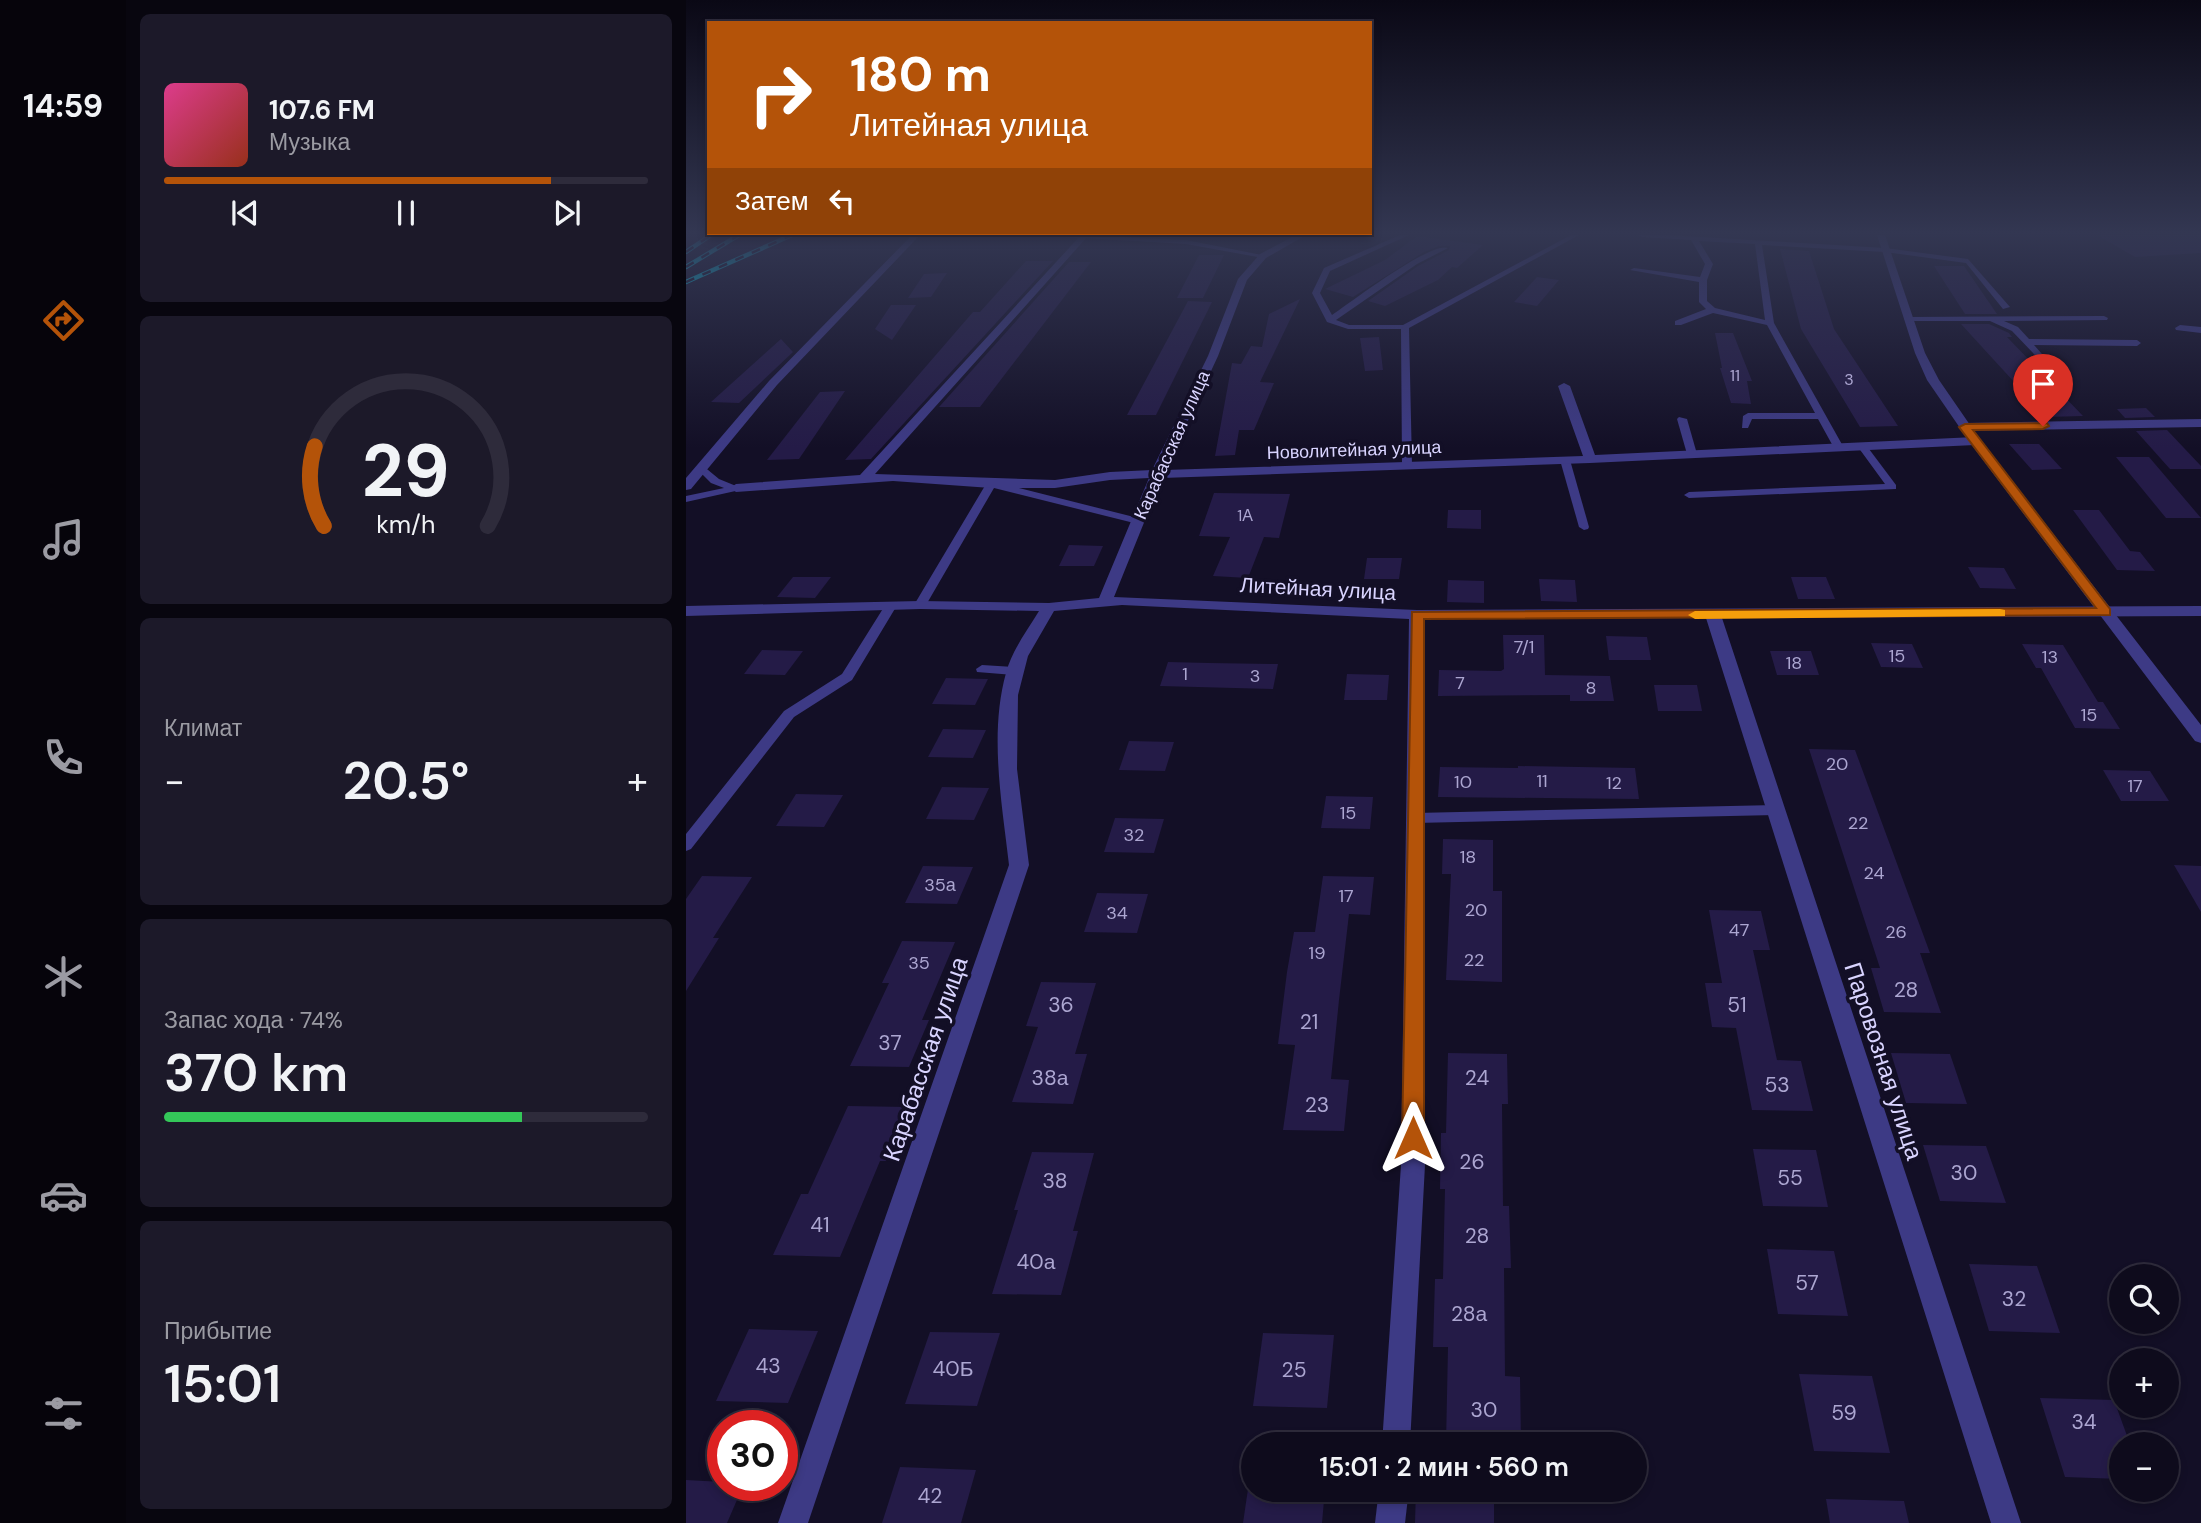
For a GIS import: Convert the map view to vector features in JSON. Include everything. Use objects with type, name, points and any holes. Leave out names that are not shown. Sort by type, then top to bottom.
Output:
[{"type":"street","points":[[686,486],[773,383],[847,306]]},
{"type":"street","points":[[862,481],[1021,306]]},
{"type":"street","name":"Карабасская улица","points":[[1105,602],[1157,474],[1208,367],[1232,306]]},
{"type":"street","points":[[1904,306],[1920,353],[1933,380],[1965,427],[2201,737]]},
{"type":"street","points":[[2180,328],[2201,330]]},
{"type":"street","points":[[1564,386],[1590,459]]},
{"type":"street","points":[[1965,427],[2201,423]]},
{"type":"street","name":"Новолитейная улица","points":[[736,488],[893,477],[991,484],[1055,484],[1110,476],[1590,459],[1975,441]]},
{"type":"street","name":"Литейная улица","points":[[686,611],[920,605],[1049,607],[1105,602],[1417,615],[2201,611]]},
{"type":"street","name":"Карабасская улица","points":[[793,1523],[1019,865],[1009,784],[1009,706],[1014,671],[1049,607]]},
{"type":"street","points":[[1397,1432],[1413,1165],[1417,615]]},
{"type":"street","name":"Паровозная улица","points":[[1713,615],[2006,1523]]},
{"type":"street","points":[[1390,1523],[1392,1502]]},
{"type":"lane","points":[[1323,306],[1330,320],[1348,327],[1405,327],[1443,306]]},
{"type":"lane","points":[[1330,320],[1350,306]]},
{"type":"lane","points":[[1708,306],[1713,310],[1770,323]]},
{"type":"lane","points":[[1767,306],[1770,323],[1839,448]]},
{"type":"lane","points":[[1678,323],[1713,310]]},
{"type":"lane","points":[[1991,318],[2015,329],[2053,371]]},
{"type":"lane","points":[[1908,319],[2104,318]]},
{"type":"lane","points":[[1405,327],[1407,465]]},
{"type":"lane","points":[[2027,342],[2137,343]]},
{"type":"lane","points":[[1745,426],[1748,416],[1821,416]]},
{"type":"lane","points":[[1682,419],[1692,454]]},
{"type":"lane","points":[[1689,495],[1892,487],[1863,447]]},
{"type":"lane","points":[[1565,460],[1584,527]]},
{"type":"lane","points":[[702,468],[715,481],[736,488]]},
{"type":"lane","points":[[920,605],[991,484],[1138,521]]},
{"type":"lane","points":[[686,499],[736,488]]},
{"type":"lane","points":[[686,845],[789,713],[846,677],[890,607]]},
{"type":"lane","points":[[982,668],[1014,671]]},
{"type":"lane","points":[[1415,818],[1776,810]]},
{"type":"building","points":[[890,306],[915,306],[892,340],[875,329]]},
{"type":"building","points":[[985,306],[1012,306],[871,459],[845,460],[973,312],[980,312]]},
{"type":"building","points":[[1029,306],[1057,306],[980,407],[939,407]]},
{"type":"building","points":[[1185,306],[1210,306],[1156,415],[1127,415]]},
{"type":"building","points":[[1285,306],[1297,306],[1260,382],[1274,383],[1254,430],[1239,430],[1235,455],[1215,456],[1232,363],[1241,364],[1251,346],[1262,347],[1269,314]]},
{"type":"building","points":[[1795,306],[1827,306],[1834,329],[1898,426],[1860,427],[1801,329]]},
{"type":"building","points":[[1960,306],[1992,306],[1997,314],[1965,314]]},
{"type":"building","points":[[1961,324],[1989,324],[2009,333],[2012,337],[2007,337],[2083,416],[2046,417]]},
{"type":"building","points":[[1715,333],[1733,333],[1752,381],[1747,381],[1751,404],[1731,403],[1720,368]]},
{"type":"building","points":[[1379,337],[1383,370],[1365,371],[1360,338]]},
{"type":"building","points":[[781,339],[793,352],[739,403],[711,402]]},
{"type":"building","points":[[845,391],[799,459],[767,460],[820,392]]},
{"type":"building","points":[[2146,408],[2155,417],[2125,418],[2117,409]]},
{"type":"building","points":[[2167,430],[2201,469],[2170,469],[2136,431]]},
{"type":"building","points":[[2009,444],[2039,444],[2062,469],[2032,470]]},
{"type":"building","points":[[2116,457],[2149,457],[2201,518],[2166,518]]},
{"type":"building","points":[[1214,493],[1290,494],[1279,538],[1264,537],[1248,578],[1213,576],[1230,537],[1199,536]]},
{"type":"building","points":[[1448,510],[1481,510],[1481,529],[1447,528]]},
{"type":"building","points":[[2073,510],[2099,510],[2130,551],[2140,552],[2155,571],[2117,570]]},
{"type":"building","points":[[1069,545],[1103,546],[1094,566],[1059,566]]},
{"type":"building","points":[[1367,558],[1402,558],[1399,579],[1364,579]]},
{"type":"building","points":[[1968,567],[2004,568],[2016,589],[1980,588]]},
{"type":"building","points":[[793,577],[831,577],[815,598],[777,597]]},
{"type":"building","points":[[1791,577],[1826,577],[1835,599],[1798,599]]},
{"type":"building","points":[[1539,579],[1575,580],[1577,602],[1541,601]]},
{"type":"building","points":[[1448,580],[1484,581],[1484,603],[1447,602]]},
{"type":"building","points":[[1503,635],[1544,635],[1545,675],[1610,676],[1614,701],[1570,701],[1570,695],[1438,696],[1439,670],[1504,669]]},
{"type":"building","points":[[1606,636],[1647,637],[1651,660],[1609,660]]},
{"type":"building","points":[[1871,643],[1912,644],[1923,668],[1881,667]]},
{"type":"building","points":[[2022,644],[2063,645],[2098,702],[2103,702],[2120,729],[2075,728],[2041,668],[2036,668]]},
{"type":"building","points":[[762,650],[803,651],[785,675],[744,674]]},
{"type":"building","points":[[1770,651],[1811,651],[1819,675],[1777,675]]},
{"type":"building","points":[[1168,662],[1278,664],[1273,689],[1160,686]]},
{"type":"building","points":[[1347,674],[1389,675],[1387,700],[1344,700]]},
{"type":"building","points":[[946,678],[988,679],[975,705],[932,704]]},
{"type":"building","points":[[1654,685],[1697,685],[1702,711],[1658,711]]},
{"type":"building","points":[[943,729],[986,730],[973,758],[928,757]]},
{"type":"building","points":[[1129,741],[1174,742],[1165,771],[1119,770]]},
{"type":"building","points":[[1809,749],[1855,750],[1930,953],[1920,953],[1941,1013],[1884,1012],[1871,968],[1880,968]]},
{"type":"building","points":[[1440,767],[1635,768],[1639,799],[1438,797]]},
{"type":"building","points":[[2103,770],[2150,771],[2169,801],[2121,801]]},
{"type":"building","points":[[942,787],[989,788],[974,820],[926,819]]},
{"type":"building","points":[[796,794],[843,795],[824,827],[776,826]]},
{"type":"building","points":[[1326,796],[1373,797],[1370,829],[1321,828]]},
{"type":"building","points":[[1115,818],[1164,819],[1154,853],[1104,852]]},
{"type":"building","points":[[1443,839],[1493,840],[1493,891],[1502,891],[1502,982],[1446,980],[1451,874],[1442,874]]},
{"type":"building","points":[[2174,865],[2201,866],[2201,912]]},
{"type":"building","points":[[923,866],[973,867],[957,904],[905,903]]},
{"type":"building","points":[[702,876],[752,877],[713,938],[719,938],[686,991],[686,899]]},
{"type":"building","points":[[1323,876],[1374,877],[1370,915],[1349,914],[1331,1079],[1349,1080],[1344,1131],[1283,1130],[1295,1045],[1278,1044],[1287,972],[1294,932],[1315,932]]},
{"type":"building","points":[[1097,893],[1148,894],[1137,933],[1084,932]]},
{"type":"building","points":[[1709,910],[1761,911],[1770,950],[1753,950],[1777,1060],[1801,1061],[1813,1111],[1752,1110],[1736,1028],[1712,1027],[1705,983],[1722,983]]},
{"type":"building","points":[[902,941],[955,942],[922,1020],[929,1020],[909,1067],[850,1066],[889,983],[882,983]]},
{"type":"building","points":[[1041,982],[1096,983],[1075,1054],[1087,1054],[1073,1104],[1012,1102],[1038,1027],[1026,1026]]},
{"type":"building","points":[[1448,1053],[1507,1054],[1508,1104],[1502,1104],[1503,1206],[1509,1206],[1511,1268],[1504,1268],[1505,1376],[1520,1377],[1521,1432],[1446,1432],[1448,1347],[1433,1347],[1435,1279],[1443,1279],[1445,1189],[1440,1189],[1441,1133],[1446,1133]]},
{"type":"building","points":[[1891,1053],[1950,1054],[1967,1104],[1906,1103]]},
{"type":"building","points":[[848,1106],[908,1107],[886,1161],[880,1161],[840,1257],[773,1255],[801,1194],[808,1194]]},
{"type":"building","points":[[1923,1145],[1986,1146],[2006,1203],[1940,1201]]},
{"type":"building","points":[[1753,1149],[1816,1150],[1828,1207],[1763,1206]]},
{"type":"building","points":[[1032,1152],[1094,1153],[1073,1231],[1078,1231],[1061,1295],[992,1294],[1018,1210],[1014,1210]]},
{"type":"building","points":[[1767,1249],[1834,1251],[1848,1316],[1778,1314]]},
{"type":"building","points":[[1969,1264],[2037,1266],[2060,1333],[1989,1331]]},
{"type":"building","points":[[749,1329],[818,1331],[788,1403],[716,1401]]},
{"type":"building","points":[[930,1332],[1000,1333],[977,1406],[905,1404]]},
{"type":"building","points":[[1263,1333],[1334,1335],[1327,1408],[1253,1406]]},
{"type":"building","points":[[1799,1374],[1872,1376],[1890,1453],[1814,1451]]},
{"type":"building","points":[[2040,1398],[2109,1400],[2109,1418],[2121,1418],[2126,1432],[2109,1432],[2109,1479],[2065,1477]]},
{"type":"building","points":[[900,1467],[976,1470],[961,1523],[882,1523]]},
{"type":"building","points":[[686,1480],[707,1481],[707,1501],[737,1501],[727,1523],[686,1523]]},
{"type":"building","points":[[1826,1499],[1904,1501],[1909,1523],[1830,1523]]},
{"type":"building","points":[[1246,1502],[1324,1502],[1322,1523],[1243,1523]]},
{"type":"building","points":[[1416,1502],[1494,1502],[1494,1523],[1415,1523]]},
{"type":"slow traffic","points":[[1695,615],[2000,613]]},
{"type":"route","points":[[1413,1138],[1417,615],[2106,612],[1965,427],[2043,426]]}]
